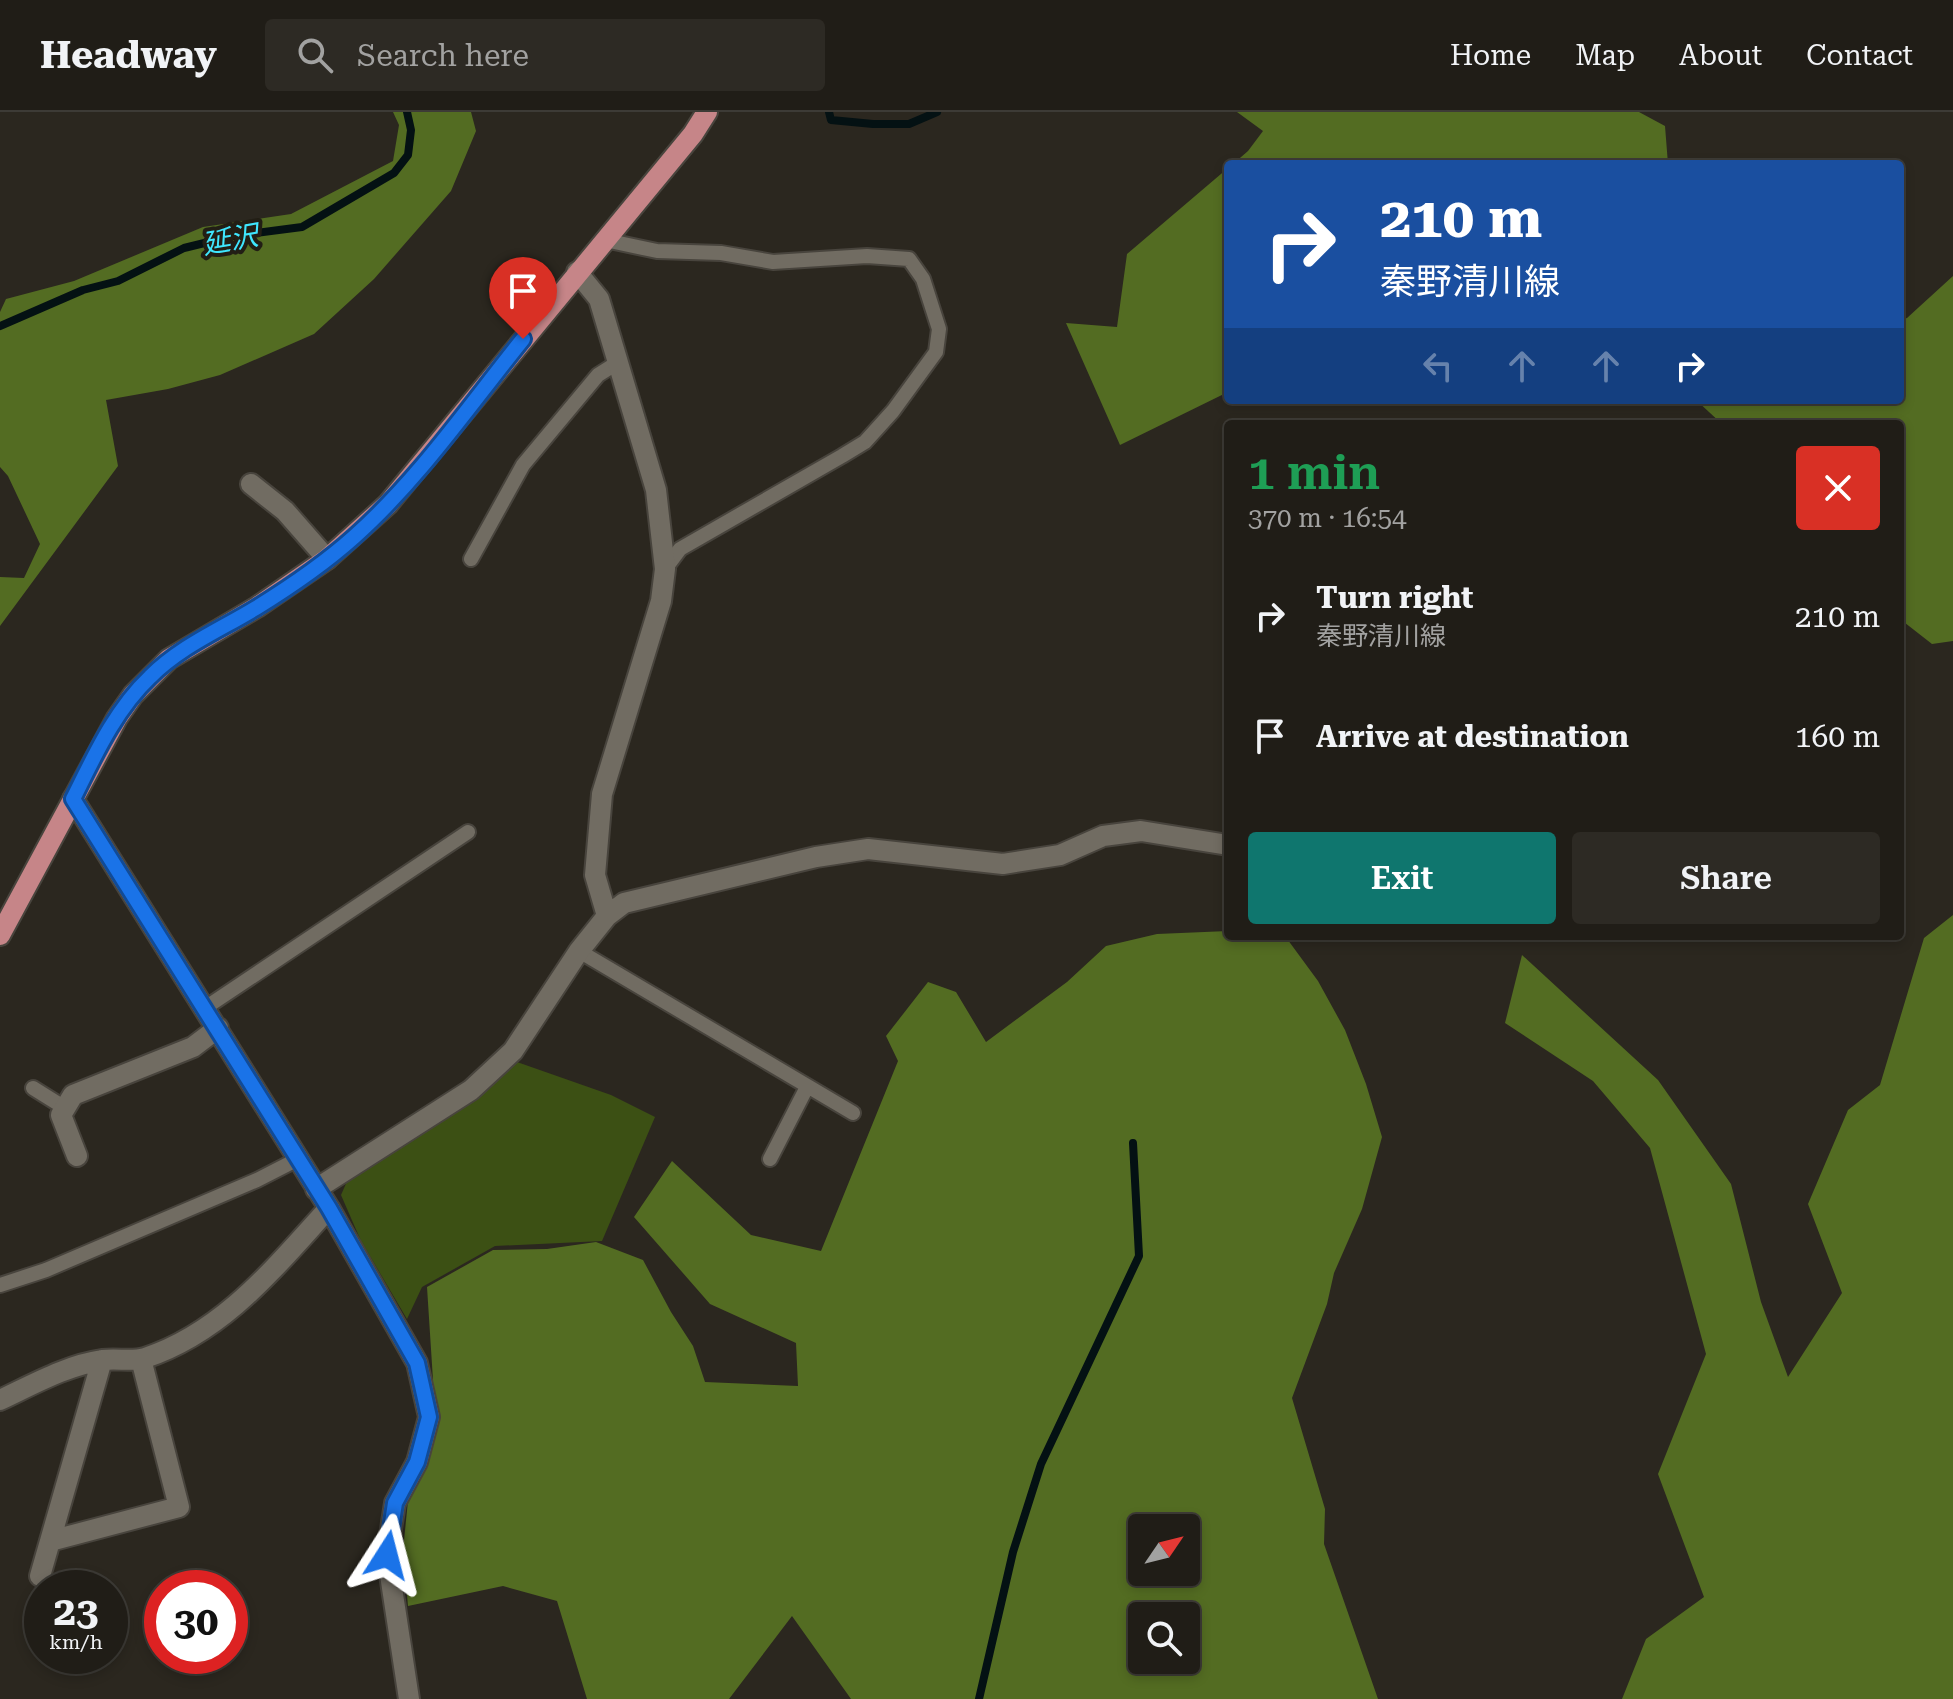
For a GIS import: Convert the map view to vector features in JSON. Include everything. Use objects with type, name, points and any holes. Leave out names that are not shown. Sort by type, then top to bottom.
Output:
[{"type":"main road","points":[[0,935],[117,718],[149,677],[182,650],[257,607],[327,559],[388,504],[693,134],[707,112]]},
{"type":"street","points":[[577,272],[599,299],[656,490],[665,569],[661,601],[602,794],[595,875],[607,916]]},
{"type":"street","points":[[251,484],[285,511],[327,559]]},
{"type":"street","points":[[73,799],[329,1208],[417,1363],[429,1417],[417,1462],[395,1503],[387,1555],[409,1699]]},
{"type":"street","points":[[316,1189],[471,1090],[513,1051],[579,951],[607,916],[624,903],[816,857],[868,849],[1003,864],[1060,855],[1103,836],[1141,831],[1224,844]]},
{"type":"street","points":[[77,1156],[61,1115],[73,1095],[193,1047],[218,1028]]},
{"type":"street","points":[[0,1400],[56,1374],[102,1360],[141,1359],[185,1342],[227,1313],[262,1282],[329,1208]]},
{"type":"street","points":[[50,1541],[179,1507],[141,1359]]},
{"type":"street","points":[[42,1570],[102,1360]]},
{"type":"lane","points":[[605,240],[657,251],[721,253],[773,262],[867,256],[909,259],[923,279],[939,329],[936,352],[893,411],[865,442],[680,549],[665,569]]},
{"type":"lane","points":[[471,559],[523,465],[598,375],[617,363]]},
{"type":"lane","points":[[205,1008],[468,832]]},
{"type":"lane","points":[[579,951],[853,1113]]},
{"type":"lane","points":[[770,1159],[807,1087]]},
{"type":"lane","points":[[33,1088],[65,1108]]},
{"type":"lane","points":[[0,1285],[46,1270],[257,1180],[298,1159]]},
{"type":"green space","points":[[393,112],[471,112],[476,131],[451,191],[374,279],[314,334],[220,375],[168,389],[106,400],[118,466],[0,626],[0,577],[24,578],[40,544],[8,476],[0,467],[0,312],[6,299],[74,281],[203,227],[291,214],[393,161],[399,125]]},
{"type":"green space","points":[[1237,112],[1639,112],[1665,126],[1668,160],[1238,160],[1263,131]]},
{"type":"green space","points":[[1224,171],[1224,394],[1120,445],[1066,323],[1117,327],[1127,254]]},
{"type":"green space","points":[[1953,276],[1953,641],[1932,644],[1904,622],[1904,420],[1718,420],[1700,404],[1904,404],[1904,319]]},
{"type":"green space","points":[[1953,915],[1953,1699],[1622,1699],[1646,1639],[1704,1597],[1658,1474],[1706,1354],[1650,1148],[1593,1081],[1505,1023],[1522,955],[1658,1080],[1731,1184],[1761,1302],[1788,1377],[1842,1293],[1808,1204],[1848,1110],[1880,1085],[1924,938]]},
{"type":"green space","points":[[1224,931],[1224,940],[1288,940],[1318,981],[1345,1030],[1382,1137],[1362,1209],[1334,1273],[1327,1304],[1292,1398],[1325,1509],[1324,1544],[1378,1699],[851,1699],[792,1616],[729,1699],[587,1699],[557,1601],[503,1586],[408,1606],[403,1550],[408,1501],[426,1460],[433,1380],[427,1287],[493,1250],[547,1249],[596,1242],[643,1260],[693,1346],[705,1382],[798,1386],[796,1343],[710,1304],[634,1217],[672,1161],[751,1235],[821,1251],[898,1061],[886,1036],[928,982],[956,992],[986,1042],[1067,982],[1106,946],[1157,934]]},
{"type":"green space","points":[[517,1062],[611,1095],[655,1117],[602,1241],[495,1246],[422,1287],[407,1319],[361,1241],[341,1195],[348,1179],[478,1095]]},
{"type":"waterway","name":"延沢","points":[[0,326],[83,290],[118,281],[184,248],[233,236],[302,227],[394,173],[408,155],[411,130],[407,112]]},
{"type":"waterway","name":"延沢","points":[[829,112],[831,120],[873,124],[909,124],[937,112]]},
{"type":"waterway","points":[[979,1699],[1013,1552],[1041,1464],[1139,1256],[1133,1143]]},
{"type":"route","points":[[387,1555],[395,1503],[417,1462],[429,1417],[417,1363],[329,1208],[73,799],[117,718],[149,677],[169,659],[257,607],[354,537],[415,473],[523,339]]}]
